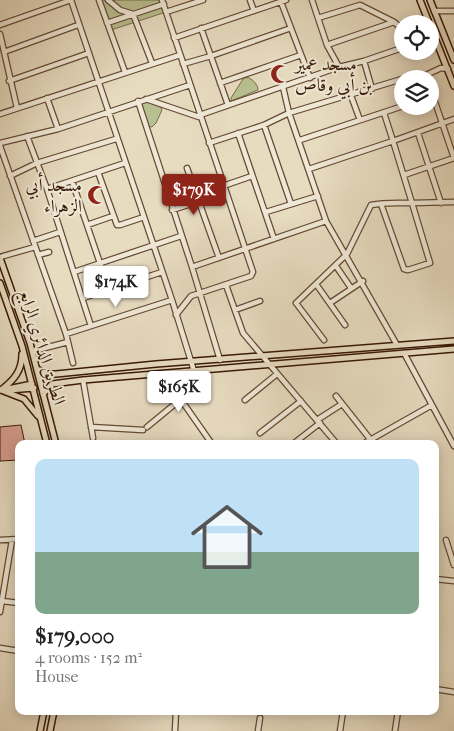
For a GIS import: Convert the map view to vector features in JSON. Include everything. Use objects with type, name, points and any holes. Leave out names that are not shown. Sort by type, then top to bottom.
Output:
[{"type":"main road","points":[[420,0],[426,15]]},
{"type":"main road","points":[[430,0],[454,60]]},
{"type":"main road","points":[[439,46],[454,86]]},
{"type":"main road","name":"الطريق الدائري الرابع","points":[[0,257],[33,352],[55,440]]},
{"type":"main road","name":"الطريق الدائري الرابع","points":[[0,283],[22,346],[46,440]]},
{"type":"main road","points":[[37,369],[47,374],[56,374],[454,341]]},
{"type":"main road","points":[[1,390],[15,378],[20,370],[22,346]]},
{"type":"main road","points":[[43,394],[52,384],[83,380],[454,349]]},
{"type":"main road","points":[[1,390],[33,386]]},
{"type":"main road","points":[[1,390],[24,399],[40,420]]},
{"type":"main road","points":[[40,731],[43,715]]},
{"type":"main road","points":[[50,731],[53,715]]},
{"type":"street","points":[[0,25],[71,0],[194,371]]},
{"type":"street","points":[[99,0],[125,72]]},
{"type":"street","points":[[108,0],[120,10],[133,14]]},
{"type":"street","points":[[166,12],[203,0]]},
{"type":"street","points":[[250,0],[254,11]]},
{"type":"street","points":[[312,0],[327,45],[339,67]]},
{"type":"street","points":[[174,38],[283,1],[310,78]]},
{"type":"street","points":[[107,24],[163,2],[252,274],[189,297],[176,315]]},
{"type":"street","points":[[318,18],[360,5],[394,22]]},
{"type":"street","points":[[434,11],[454,11]]},
{"type":"street","points":[[133,14],[152,63]]},
{"type":"street","points":[[327,45],[394,22]]},
{"type":"street","points":[[4,52],[78,25]]},
{"type":"street","points":[[201,28],[228,105]]},
{"type":"street","points":[[183,64],[291,28]]},
{"type":"street","points":[[0,34],[17,108]]},
{"type":"street","points":[[146,99],[199,117],[228,105],[339,67],[394,51]]},
{"type":"street","points":[[10,81],[89,53]]},
{"type":"street","points":[[0,114],[180,55]]},
{"type":"street","points":[[220,83],[301,55]]},
{"type":"street","points":[[0,63],[6,61]]},
{"type":"street","points":[[364,61],[372,89]]},
{"type":"street","points":[[436,70],[440,68],[448,69]]},
{"type":"street","points":[[209,143],[264,124],[289,113],[350,93],[394,82]]},
{"type":"street","points":[[73,363],[66,334],[0,144],[58,129],[190,85]]},
{"type":"street","points":[[283,87],[289,113],[300,140],[326,220],[363,282],[397,345]]},
{"type":"street","points":[[350,93],[360,120]]},
{"type":"street","points":[[47,98],[58,129]]},
{"type":"street","points":[[138,102],[220,360]]},
{"type":"street","points":[[300,140],[394,109]]},
{"type":"street","points":[[381,204],[404,269],[408,270],[428,264],[430,261],[384,113]]},
{"type":"street","points":[[404,175],[454,158],[439,115]]},
{"type":"street","points":[[309,168],[418,133],[454,119]]},
{"type":"street","points":[[264,124],[292,204]]},
{"type":"street","points":[[238,133],[274,239]]},
{"type":"street","points":[[418,133],[441,203]]},
{"type":"street","points":[[27,136],[47,189],[91,326]]},
{"type":"street","points":[[10,176],[37,163],[116,139]]},
{"type":"street","points":[[47,189],[125,163]]},
{"type":"street","points":[[187,168],[218,258]]},
{"type":"street","points":[[98,172],[118,226],[144,217]]},
{"type":"street","points":[[224,186],[252,176]]},
{"type":"street","points":[[72,181],[104,272]]},
{"type":"street","points":[[172,210],[226,194]]},
{"type":"street","points":[[266,212],[318,196]]},
{"type":"street","points":[[324,340],[296,304],[347,254],[369,207],[373,204],[454,202]]},
{"type":"street","points":[[87,225],[113,216]]},
{"type":"street","points":[[192,267],[326,220]]},
{"type":"street","points":[[0,257],[60,232]]},
{"type":"street","points":[[74,272],[181,236]]},
{"type":"street","points":[[38,256],[49,252]]},
{"type":"street","points":[[336,266],[351,288]]},
{"type":"street","points":[[83,298],[162,272]]},
{"type":"street","points":[[330,303],[363,282]]},
{"type":"street","points":[[316,284],[346,325]]},
{"type":"street","points":[[226,285],[243,333],[334,440]]},
{"type":"street","points":[[66,334],[172,300]]},
{"type":"street","points":[[235,310],[260,301]]},
{"type":"street","points":[[33,352],[68,342]]},
{"type":"street","points":[[404,353],[454,446]]},
{"type":"street","points":[[166,373],[170,384],[209,440]]},
{"type":"street","points":[[245,400],[277,374]]},
{"type":"street","points":[[83,380],[93,438]]},
{"type":"street","points":[[336,396],[370,440],[432,405]]},
{"type":"street","points":[[91,427],[146,429],[181,399]]},
{"type":"street","points":[[260,434],[301,401]]},
{"type":"street","points":[[298,440],[342,404]]},
{"type":"street","points":[[0,540],[15,540]]},
{"type":"street","points":[[0,612],[2,584],[12,540]]},
{"type":"street","points":[[446,540],[454,565]]},
{"type":"street","points":[[439,579],[454,581]]},
{"type":"street","points":[[2,601],[15,603]]},
{"type":"street","points":[[0,648],[15,650]]},
{"type":"street","points":[[439,690],[454,692]]},
{"type":"street","points":[[175,731],[176,715]]},
{"type":"street","points":[[340,731],[342,715]]},
{"type":"street","points":[[395,731],[397,715]]},
{"type":"street","points":[[258,731],[260,718]]},
{"type":"green space","points":[[100,0],[162,0],[166,12],[111,30]]},
{"type":"green space","points":[[247,77],[254,82],[258,90],[231,101],[243,79]]},
{"type":"green space","points":[[146,100],[160,105],[162,110],[152,127],[147,126],[140,103]]},
{"type":"building","points":[[21,425],[24,440],[15,440],[15,460],[0,461],[0,427]]},
{"type":"place","name":"مسجد عمير بن أبي وقاص","points":[[280,74]]},
{"type":"place","name":"مسجد أبي الزهراء","points":[[97,195]]}]
